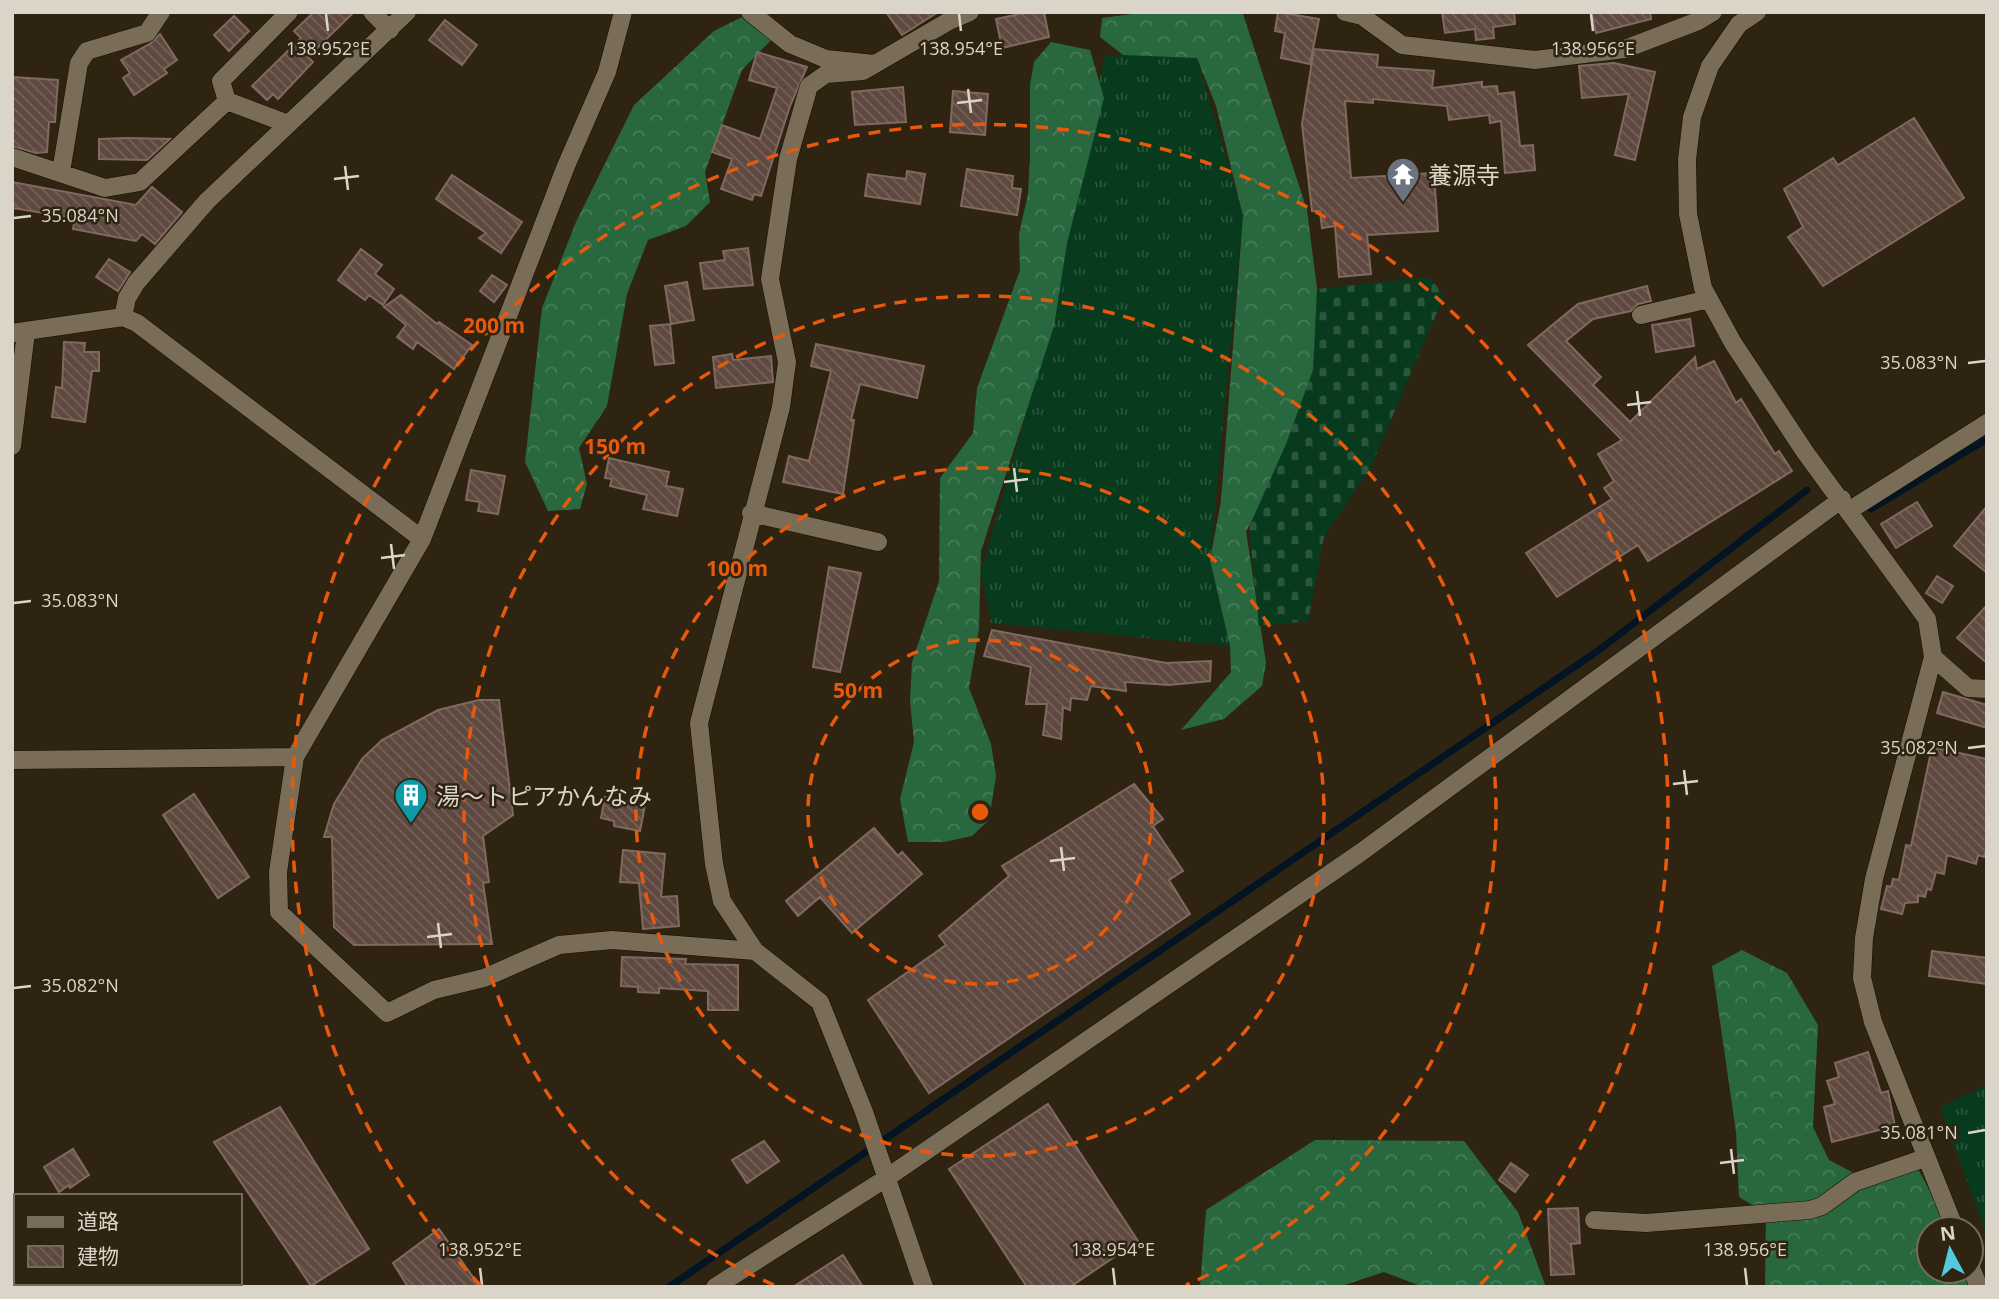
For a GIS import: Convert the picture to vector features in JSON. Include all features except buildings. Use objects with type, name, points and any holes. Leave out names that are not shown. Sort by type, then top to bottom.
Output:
[{"type":"street","points":[[61,172],[79,63],[87,51],[147,33],[161,12]]},
{"type":"street","points":[[227,101],[221,81],[289,12]]},
{"type":"street","points":[[372,12],[390,30]]},
{"type":"street","points":[[123,317],[127,298],[136,283],[207,201],[407,12]]},
{"type":"street","points":[[623,12],[607,72],[566,166],[422,539],[295,757],[278,872],[279,912],[387,1013],[434,990],[484,978],[559,945],[612,940],[755,951]]},
{"type":"street","points":[[750,12],[790,44],[826,59],[874,64]]},
{"type":"street","points":[[924,1287],[884,1179],[864,1112],[820,1002],[755,951],[722,901],[714,864],[699,723],[751,513],[781,407],[787,362],[770,279],[788,159],[809,86],[826,74],[863,71],[949,21],[971,12]]},
{"type":"street","points":[[1757,12],[1739,24],[1710,66],[1692,117],[1687,160],[1688,214],[1703,288],[1733,343],[1805,452],[1846,504],[1927,620],[1933,657],[1874,879],[1864,938],[1862,978],[1873,1022],[1949,1215]]},
{"type":"street","points":[[1356,14],[1402,45],[1535,60],[1625,49],[1702,15]]},
{"type":"street","points":[[12,157],[105,188],[139,182],[227,101]]},
{"type":"street","points":[[227,101],[288,124]]},
{"type":"street","points":[[1641,315],[1709,299]]},
{"type":"street","points":[[12,446],[19,332],[123,317],[150,331],[422,539]]},
{"type":"street","points":[[715,1287],[884,1179],[1360,853],[1846,504],[1987,424]]},
{"type":"street","points":[[751,513],[878,542]]},
{"type":"street","points":[[1933,657],[1968,688],[1987,689]]},
{"type":"street","points":[[12,760],[295,757]]},
{"type":"street","points":[[1594,1220],[1646,1223],[1810,1210],[1822,1206],[1855,1182],[1925,1158]]},
{"type":"green space","points":[[1147,12],[1243,14],[1307,210],[1318,296],[1314,369],[1272,485],[1246,531],[1266,663],[1262,686],[1224,719],[1181,730],[1231,672],[1230,646],[1210,560],[1221,501],[1243,216],[1216,106],[1197,58],[1123,55],[1100,37],[1102,18]]},
{"type":"green space","points":[[750,13],[777,34],[742,70],[705,172],[710,202],[686,226],[648,240],[627,294],[607,406],[579,448],[587,484],[580,509],[548,511],[525,462],[542,308],[576,222],[634,105],[714,31]]},
{"type":"green space","points":[[1051,42],[1090,50],[1104,98],[1067,243],[1054,326],[981,551],[979,629],[969,688],[991,744],[996,776],[989,820],[972,836],[944,842],[908,842],[900,799],[914,742],[910,701],[912,662],[939,581],[940,478],[973,433],[977,388],[1020,270],[1019,234],[1028,194],[1030,157],[1030,85],[1034,62]]},
{"type":"green space","points":[[1105,55],[1197,57],[1243,216],[1210,560],[1230,646],[991,623],[981,571],[1023,425]]},
{"type":"green space","points":[[1430,277],[1444,296],[1371,467],[1324,537],[1308,621],[1259,626],[1249,527],[1286,444],[1313,370],[1317,289]]},
{"type":"green space","points":[[1742,950],[1787,973],[1818,1025],[1813,1127],[1829,1160],[1865,1179],[1914,1162],[1943,1215],[1915,1215],[1915,1285],[1974,1287],[1765,1287],[1766,1213],[1739,1197],[1736,1132],[1712,966]]},
{"type":"green space","points":[[1987,1084],[1987,1236],[1985,1215],[1979,1215],[1940,1108]]},
{"type":"green space","points":[[1315,1140],[1464,1141],[1518,1212],[1546,1287],[1423,1287],[1384,1272],[1338,1287],[1200,1287],[1206,1210]]},
{"type":"waterway","points":[[1871,509],[1987,439]]},
{"type":"waterway","points":[[669,1287],[1599,650],[1807,490]]},
{"type":"place","name":"養源寺","points":[[1403,204]]},
{"type":"place","name":"湯～トピアかんなみ","points":[[411,825]]}]
